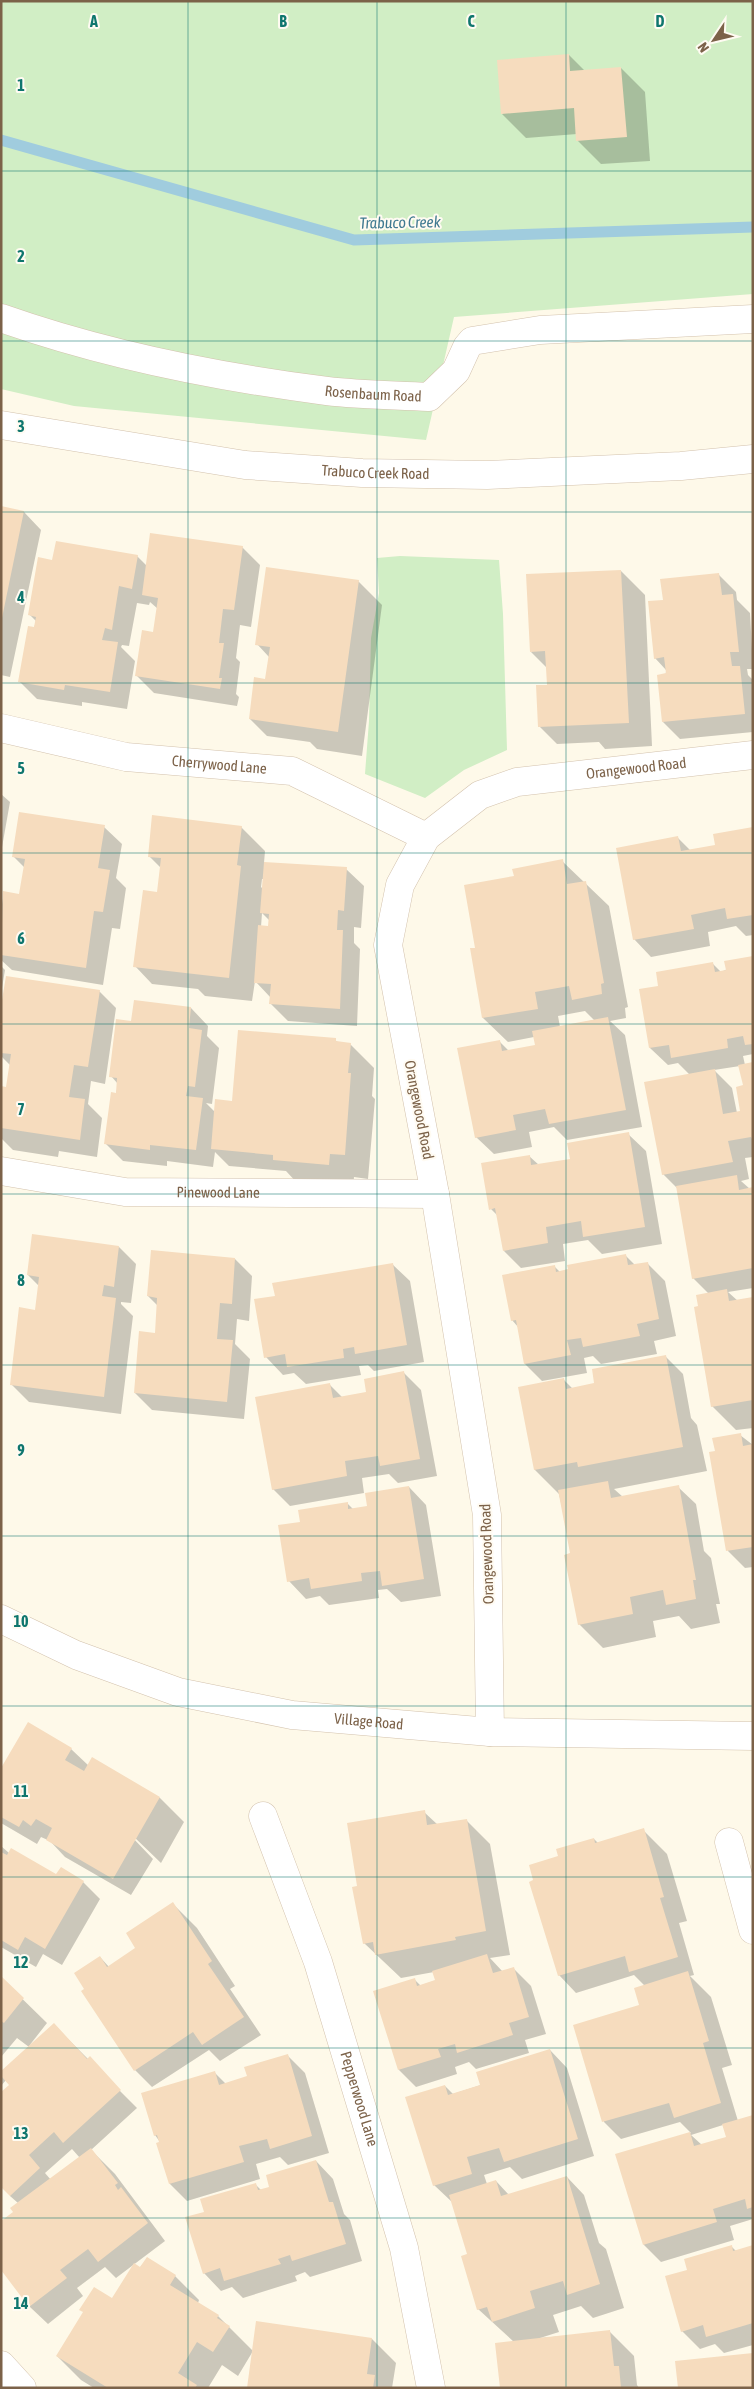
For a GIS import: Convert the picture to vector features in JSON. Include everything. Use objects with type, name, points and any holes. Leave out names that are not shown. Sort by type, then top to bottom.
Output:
[{"type":"street","name":"Rosenbaum Road","points":[[1,318],[44,333],[199,371],[328,391],[429,398],[456,371],[466,346],[472,341],[540,330],[753,318]]},
{"type":"street","name":"Trabuco Creek Road","points":[[1,425],[245,465],[362,472],[488,475],[681,466],[753,458]]},
{"type":"street","name":"Cherrywood Lane","points":[[1,728],[126,757],[292,771],[426,838]]},
{"type":"street","name":"Orangewood Road","points":[[490,1732],[487,1515],[435,1194],[388,945],[400,885],[426,838],[480,795],[517,782],[753,755]]},
{"type":"street","name":"Pinewood Lane","points":[[1,1171],[124,1192],[435,1194]]},
{"type":"street","name":"Village Road","points":[[1,1619],[76,1655],[178,1692],[292,1715],[490,1732],[753,1736]]},
{"type":"street","name":"Pepperwood Lane","points":[[263,1816],[318,1962],[401,2238],[431,2388]]},
{"type":"street","points":[[728,1842],[753,1930]]},
{"type":"street","points":[[1,2365],[22,2388]]},
{"type":"green space","points":[[1,1],[753,1],[753,294],[454,317],[426,440],[74,406],[1,389]]},
{"type":"green space","points":[[400,556],[499,560],[503,614],[507,750],[464,770],[425,798],[365,774],[369,721],[371,638],[379,593],[377,558]]},
{"type":"building","points":[[569,54],[570,71],[621,67],[627,137],[576,141],[574,108],[501,114],[497,60]]},
{"type":"building","points":[[1,506],[24,511],[2,618],[1,618]]},
{"type":"building","points":[[150,533],[243,546],[234,610],[223,609],[219,643],[224,643],[219,678],[222,678],[220,689],[135,676],[142,630],[153,632],[158,598],[142,595]]},
{"type":"building","points":[[56,541],[138,555],[132,589],[119,586],[112,630],[105,628],[102,640],[118,642],[110,692],[65,685],[64,690],[18,682],[28,626],[34,627],[36,617],[28,615],[38,557],[52,560]]},
{"type":"building","points":[[266,567],[359,580],[338,732],[249,719],[254,677],[265,679],[270,647],[255,645]]},
{"type":"building","points":[[621,570],[629,723],[538,727],[536,685],[547,685],[545,651],[530,652],[526,574]]},
{"type":"building","points":[[719,573],[722,595],[733,594],[739,652],[730,652],[732,666],[740,666],[745,714],[662,722],[657,675],[666,673],[664,657],[654,659],[648,601],[663,600],[660,579]]},
{"type":"building","points":[[19,812],[105,825],[98,868],[110,870],[103,912],[94,911],[86,968],[1,955],[3,891],[19,894],[25,859],[12,857]]},
{"type":"building","points":[[152,815],[242,826],[237,865],[241,866],[229,978],[133,967],[143,890],[157,892],[161,858],[148,857]]},
{"type":"building","points":[[753,827],[753,915],[727,919],[725,908],[691,915],[694,929],[633,940],[616,848],[678,836],[681,851],[715,845],[713,834]]},
{"type":"building","points":[[563,859],[567,884],[586,881],[604,983],[601,984],[602,994],[572,1000],[569,986],[535,992],[538,1009],[482,1018],[470,948],[475,948],[464,885],[514,876],[512,869]]},
{"type":"building","points":[[264,862],[347,867],[344,911],[338,910],[337,930],[343,930],[340,1009],[269,1004],[271,984],[254,983],[258,925],[268,926],[269,914],[260,913]]},
{"type":"building","points":[[753,956],[753,1044],[745,1045],[743,1036],[727,1039],[728,1048],[671,1058],[669,1045],[649,1048],[639,989],[658,986],[656,972],[713,962],[715,972],[726,970],[724,961]]},
{"type":"building","points":[[6,976],[100,990],[88,1067],[74,1065],[69,1097],[85,1099],[80,1140],[1,1128],[1,1086],[6,1087],[11,1054],[1,1053],[1,1006]]},
{"type":"building","points":[[134,1000],[191,1007],[189,1028],[202,1030],[195,1087],[188,1086],[186,1096],[203,1098],[196,1150],[150,1145],[150,1150],[104,1144],[111,1092],[116,1093],[117,1078],[109,1077],[116,1019],[131,1021]]},
{"type":"building","points":[[608,1017],[626,1110],[549,1124],[545,1109],[513,1115],[516,1130],[475,1138],[457,1048],[500,1040],[502,1051],[535,1045],[532,1031]]},
{"type":"building","points":[[238,1030],[336,1038],[336,1041],[351,1043],[348,1073],[351,1073],[345,1155],[330,1154],[329,1165],[273,1160],[273,1155],[211,1149],[215,1099],[232,1101]]},
{"type":"building","points":[[753,1062],[753,1141],[751,1137],[728,1141],[733,1162],[662,1175],[644,1082],[715,1069],[723,1114],[740,1111],[736,1087],[743,1085],[738,1065]]},
{"type":"building","points":[[629,1132],[645,1227],[583,1237],[581,1221],[546,1227],[548,1243],[503,1251],[495,1208],[489,1210],[481,1163],[530,1155],[531,1165],[570,1159],[567,1143]]},
{"type":"building","points":[[737,1175],[739,1190],[753,1187],[753,1268],[692,1279],[676,1186]]},
{"type":"building","points":[[32,1234],[119,1246],[114,1287],[104,1285],[102,1296],[116,1298],[104,1397],[10,1385],[19,1307],[35,1310],[39,1277],[27,1275]]},
{"type":"building","points":[[151,1250],[235,1258],[232,1304],[220,1303],[217,1339],[233,1340],[227,1402],[134,1393],[139,1331],[155,1333],[157,1298],[147,1296]]},
{"type":"building","points":[[626,1254],[628,1265],[648,1262],[659,1319],[637,1324],[640,1336],[583,1347],[581,1338],[567,1340],[571,1355],[524,1364],[516,1320],[511,1321],[502,1275],[555,1265],[556,1272],[568,1269],[567,1265]]},
{"type":"building","points":[[393,1263],[407,1345],[355,1354],[354,1347],[343,1349],[344,1358],[287,1367],[285,1354],[264,1358],[254,1299],[275,1296],[272,1283]]},
{"type":"building","points":[[727,1289],[729,1301],[753,1297],[753,1400],[711,1407],[694,1307],[698,1306],[696,1295]]},
{"type":"building","points":[[666,1355],[683,1447],[578,1467],[577,1462],[534,1470],[518,1387],[564,1378],[566,1389],[594,1383],[592,1369]]},
{"type":"building","points":[[404,1371],[420,1459],[380,1466],[378,1456],[345,1461],[347,1476],[272,1490],[255,1397],[330,1383],[333,1398],[366,1392],[364,1379]]},
{"type":"building","points":[[741,1433],[743,1446],[753,1444],[753,1547],[726,1551],[709,1452],[715,1451],[712,1438]]},
{"type":"building","points":[[608,1481],[611,1498],[679,1485],[696,1580],[693,1580],[696,1599],[666,1605],[663,1590],[630,1597],[633,1614],[578,1625],[564,1555],[570,1553],[558,1490]]},
{"type":"building","points":[[409,1486],[424,1579],[382,1586],[380,1571],[361,1573],[362,1581],[311,1589],[309,1578],[287,1582],[278,1525],[300,1522],[298,1510],[348,1502],[348,1509],[367,1506],[365,1493]]},
{"type":"building","points":[[28,1722],[72,1748],[65,1760],[84,1771],[92,1757],[160,1797],[113,1879],[46,1840],[52,1828],[36,1819],[31,1826],[23,1820],[19,1827],[1,1817],[1,1768]]},
{"type":"building","points":[[425,1810],[427,1825],[467,1819],[486,1931],[455,1937],[456,1940],[375,1955],[373,1942],[363,1944],[352,1887],[357,1886],[347,1823]]},
{"type":"building","points":[[644,1828],[664,1897],[660,1898],[678,1957],[629,1972],[625,1956],[558,1976],[529,1882],[533,1880],[529,1865],[558,1856],[556,1849],[594,1838],[595,1843]]},
{"type":"building","points":[[11,1848],[56,1874],[61,1867],[84,1881],[45,1949],[25,1937],[18,1950],[1,1940],[1,1852],[7,1855]]},
{"type":"building","points":[[173,1902],[212,1961],[208,1964],[244,2017],[202,2045],[193,2032],[134,2071],[81,1991],[84,1989],[74,1973],[100,1956],[107,1967],[135,1948],[126,1933]]},
{"type":"building","points":[[487,1954],[493,1973],[514,1967],[529,2017],[509,2023],[513,2035],[457,2053],[455,2044],[438,2049],[441,2057],[398,2070],[373,1991],[415,1978],[417,1986],[435,1980],[432,1971]]},
{"type":"building","points":[[688,1971],[709,2041],[703,2043],[721,2103],[674,2118],[669,2103],[602,2122],[573,2025],[639,2005],[634,1988]]},
{"type":"building","points":[[1,1976],[24,1998],[4,2023],[1,2021]]},
{"type":"building","points":[[54,2023],[87,2059],[90,2056],[121,2090],[63,2143],[54,2132],[29,2155],[40,2168],[10,2196],[1,2187],[1,2092],[9,2085],[1,2076],[1,2071]]},
{"type":"building","points":[[550,2049],[578,2139],[504,2162],[499,2148],[467,2157],[472,2174],[433,2186],[405,2097],[445,2085],[448,2095],[480,2085],[476,2072]]},
{"type":"building","points":[[288,2054],[312,2136],[270,2149],[267,2139],[239,2146],[244,2162],[169,2184],[156,2143],[159,2142],[157,2135],[154,2136],[141,2093],[215,2071],[219,2085],[247,2076],[244,2067]]},
{"type":"building","points":[[753,2115],[753,2207],[747,2209],[745,2199],[713,2209],[717,2222],[643,2245],[615,2154],[690,2132],[694,2146],[726,2137],[722,2124]]},
{"type":"building","points":[[91,2148],[118,2183],[115,2185],[118,2190],[121,2187],[148,2223],[98,2262],[88,2249],[60,2270],[67,2278],[29,2307],[1,2270],[1,2221],[13,2212],[10,2208]]},
{"type":"building","points":[[316,2160],[329,2202],[333,2202],[346,2244],[292,2261],[290,2255],[278,2259],[281,2264],[224,2281],[220,2268],[203,2274],[185,2217],[204,2212],[200,2199],[256,2183],[258,2190],[269,2187],[266,2175]]},
{"type":"building","points":[[567,2176],[600,2284],[567,2295],[563,2281],[530,2291],[535,2308],[492,2322],[487,2307],[477,2310],[461,2256],[467,2254],[449,2195],[496,2180],[501,2196]]},
{"type":"building","points":[[732,2245],[733,2251],[753,2245],[753,2323],[706,2337],[703,2325],[681,2332],[665,2276],[687,2270],[684,2259]]},
{"type":"building","points":[[147,2257],[176,2275],[170,2285],[219,2315],[217,2318],[230,2326],[213,2352],[197,2342],[178,2373],[197,2385],[195,2388],[108,2388],[56,2356],[83,2312],[79,2310],[94,2287],[112,2298],[134,2263],[140,2267]]},
{"type":"building","points":[[256,2321],[372,2338],[367,2374],[375,2375],[373,2388],[247,2388]]},
{"type":"building","points":[[610,2330],[614,2366],[619,2366],[621,2388],[500,2388],[495,2343]]},
{"type":"building","points":[[753,2353],[753,2388],[678,2388],[675,2361]]},
{"type":"waterway","name":"Trabuco Creek","points":[[1,140],[354,240],[753,227]]}]
